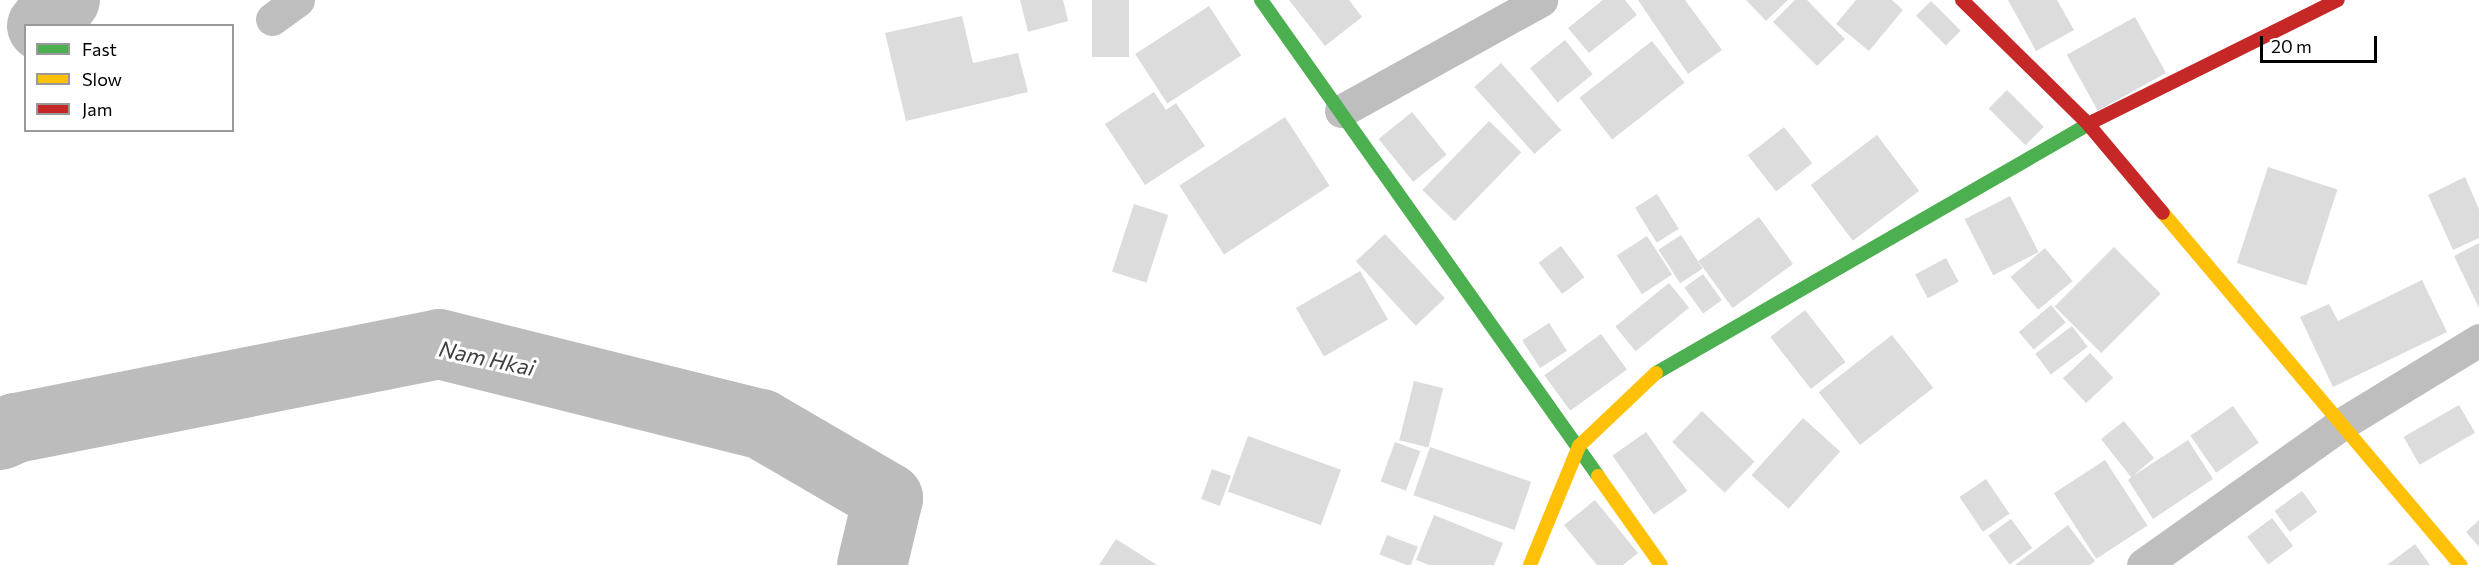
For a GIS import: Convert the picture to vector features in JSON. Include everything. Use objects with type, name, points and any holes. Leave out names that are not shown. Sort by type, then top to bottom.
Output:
[{"type":"street","points":[[272,19],[298,0]]},
{"type":"street","points":[[1262,0],[1580,446],[1662,565]]},
{"type":"street","points":[[1341,111],[1541,0]]},
{"type":"street","points":[[1962,0],[2088,124],[2460,565]]},
{"type":"street","points":[[1530,565],[1580,446],[1664,367],[2088,124],[2338,0]]},
{"type":"street","points":[[2143,565],[2340,425],[2479,340]]},
{"type":"building","points":[[1020,0],[1063,0],[1068,21],[1028,32]]},
{"type":"building","points":[[1092,0],[1129,0],[1129,57],[1092,57]]},
{"type":"building","points":[[1289,0],[1349,0],[1362,17],[1325,46]]},
{"type":"building","points":[[1603,0],[1625,0],[1637,15],[1589,53],[1568,28]]},
{"type":"building","points":[[1638,0],[1685,0],[1722,50],[1688,74]]},
{"type":"building","points":[[1746,0],[1788,0],[1766,21]]},
{"type":"building","points":[[1795,0],[1807,0],[1845,39],[1817,66],[1773,22]]},
{"type":"building","points":[[1856,0],[1892,0],[1903,10],[1869,51],[1836,24]]},
{"type":"building","points":[[2008,0],[2057,0],[2074,30],[2036,51]]},
{"type":"building","points":[[1931,1],[1961,31],[1946,46],[1916,16]]},
{"type":"building","points":[[1209,6],[1241,55],[1167,103],[1135,54]]},
{"type":"building","points":[[962,16],[973,63],[1018,53],[1028,92],[906,121],[885,33]]},
{"type":"building","points":[[2135,17],[2166,73],[2098,111],[2067,55]]},
{"type":"building","points":[[1565,40],[1593,74],[1558,103],[1530,68]]},
{"type":"building","points":[[1652,41],[1685,83],[1612,139],[1580,98]]},
{"type":"building","points":[[1501,63],[1561,130],[1534,154],[1474,87]]},
{"type":"building","points":[[2007,90],[2044,127],[2025,145],[1989,108]]},
{"type":"building","points":[[1154,92],[1166,110],[1176,103],[1205,146],[1145,185],[1105,124]]},
{"type":"building","points":[[1412,112],[1447,155],[1413,182],[1379,139]]},
{"type":"building","points":[[1285,117],[1330,186],[1224,254],[1179,186]]},
{"type":"building","points":[[1489,121],[1521,152],[1455,221],[1422,190]]},
{"type":"building","points":[[1784,127],[1812,163],[1776,192],[1748,155]]},
{"type":"building","points":[[1877,135],[1919,191],[1853,241],[1811,185]]},
{"type":"building","points":[[2268,167],[2337,190],[2306,286],[2237,263]]},
{"type":"building","points":[[2465,177],[2479,209],[2479,238],[2453,250],[2428,195]]},
{"type":"building","points":[[1657,194],[1679,229],[1657,243],[1635,208]]},
{"type":"building","points":[[2010,196],[2039,252],[1993,275],[1965,219]]},
{"type":"building","points":[[1134,204],[1168,215],[1146,283],[1112,272]]},
{"type":"building","points":[[1759,217],[1793,264],[1732,308],[1698,261]]},
{"type":"building","points":[[1385,234],[1445,298],[1416,326],[1356,261]]},
{"type":"building","points":[[1681,235],[1703,269],[1680,283],[1658,250]]},
{"type":"building","points":[[1647,236],[1672,275],[1642,294],[1617,256]]},
{"type":"building","points":[[2479,243],[2479,308],[2454,256]]},
{"type":"building","points":[[1561,246],[1584,277],[1562,294],[1539,263]]},
{"type":"building","points":[[2114,247],[2161,294],[2101,353],[2055,306]]},
{"type":"building","points":[[2045,248],[2073,281],[2038,310],[2011,277]]},
{"type":"building","points":[[1946,258],[1959,282],[1928,298],[1915,274]]},
{"type":"building","points":[[1360,271],[1388,319],[1324,356],[1296,308]]},
{"type":"building","points":[[1703,274],[1722,300],[1703,313],[1684,288]]},
{"type":"building","points":[[2422,280],[2447,332],[2333,387],[2300,317],[2329,304],[2338,321]]},
{"type":"building","points":[[1669,283],[1689,308],[1636,351],[1615,326]]},
{"type":"building","points":[[2051,305],[2066,323],[2034,350],[2019,332]]},
{"type":"building","points":[[1805,310],[1846,362],[1811,389],[1770,337]]},
{"type":"building","points":[[1549,323],[1567,351],[1540,368],[1522,340]]},
{"type":"building","points":[[2072,326],[2088,347],[2051,374],[2035,354]]},
{"type":"building","points":[[1601,334],[1627,370],[1570,411],[1544,375]]},
{"type":"building","points":[[1892,335],[1933,388],[1860,445],[1819,392]]},
{"type":"building","points":[[2090,353],[2113,378],[2086,403],[2063,378]]},
{"type":"building","points":[[1414,381],[1443,388],[1428,447],[1399,440]]},
{"type":"building","points":[[2459,405],[2475,433],[2420,465],[2404,437]]},
{"type":"building","points":[[2233,406],[2259,443],[2216,473],[2190,436]]},
{"type":"building","points":[[1702,411],[1755,462],[1725,493],[1672,442]]},
{"type":"building","points":[[1803,418],[1840,451],[1789,509],[1751,475]]},
{"type":"building","points":[[2124,421],[2154,458],[2133,476],[2188,440],[2213,479],[2153,519],[2128,480],[2131,477],[2101,439]]},
{"type":"building","points":[[1646,432],[1687,491],[1654,514],[1612,456]]},
{"type":"building","points":[[1248,436],[1341,470],[1321,525],[1228,491]]},
{"type":"building","points":[[1395,442],[1420,451],[1406,491],[1381,481]]},
{"type":"building","points":[[1430,447],[1531,482],[1515,530],[1413,495]]},
{"type":"building","points":[[2105,460],[2147,525],[2096,559],[2054,493]]},
{"type":"building","points":[[1212,469],[1231,476],[1220,506],[1201,499]]},
{"type":"building","points":[[1986,479],[2009,514],[1983,532],[1959,497]]},
{"type":"building","points":[[2302,491],[2317,512],[2290,532],[2274,511]]},
{"type":"building","points":[[1595,500],[1638,553],[1623,565],[1597,565],[1564,525]]},
{"type":"building","points":[[1434,515],[1503,543],[1494,565],[1429,565],[1416,560]]},
{"type":"building","points":[[2272,518],[2293,546],[2268,565],[2247,537]]},
{"type":"building","points":[[2011,519],[2032,548],[2010,565],[1988,535]]},
{"type":"building","points":[[2479,520],[2479,547],[2466,532]]},
{"type":"building","points":[[2068,525],[2095,561],[2090,565],[2015,565]]},
{"type":"building","points":[[1387,535],[1418,547],[1411,565],[1379,555]]},
{"type":"building","points":[[1116,539],[1157,565],[1099,565]]},
{"type":"building","points":[[2415,544],[2430,565],[2387,565]]},
{"type":"waterway","name":"Nam Hkai","points":[[44,24],[65,0]]},
{"type":"waterway","name":"Nam Hkai","points":[[0,435],[16,428],[439,344],[761,424],[888,498],[872,565]]},
{"type":"traffic: fast","points":[[1261,0],[1598,476]]},
{"type":"traffic: fast","points":[[1656,373],[2094,121]]},
{"type":"traffic: slow","points":[[2163,213],[2460,565]]},
{"type":"traffic: slow","points":[[1530,565],[1579,446],[1656,373]]},
{"type":"traffic: slow","points":[[1598,476],[1661,565]]},
{"type":"traffic: jam","points":[[1962,0],[2088,124],[2163,213]]},
{"type":"traffic: jam","points":[[2094,121],[2338,0]]}]
